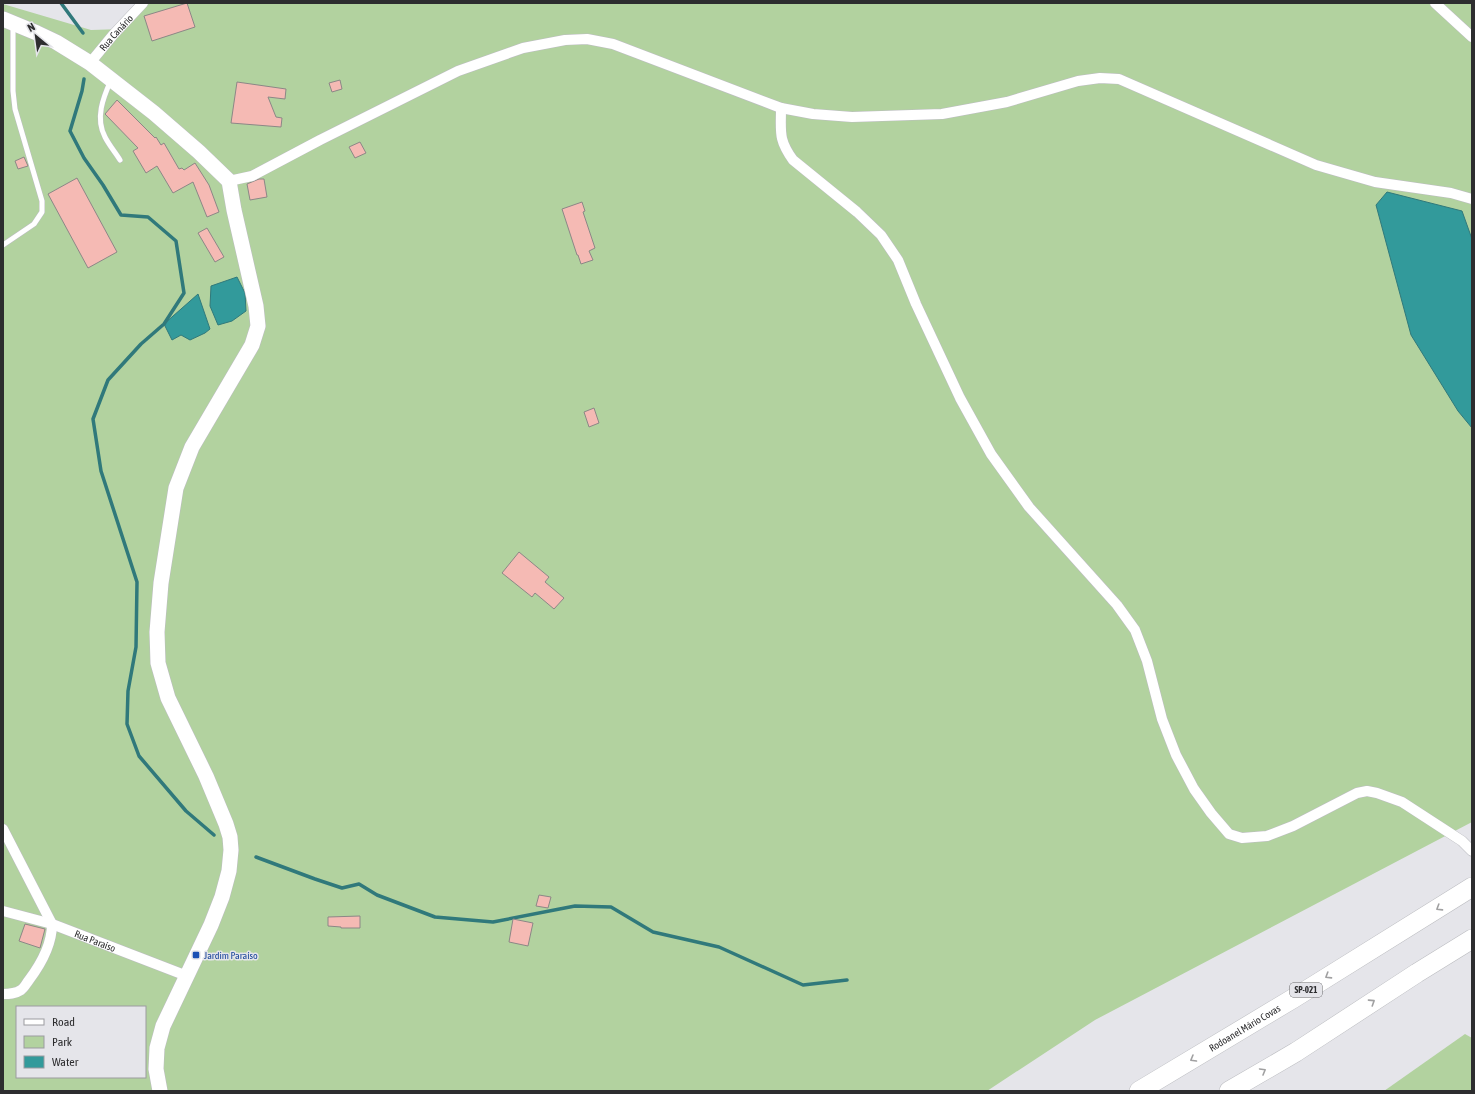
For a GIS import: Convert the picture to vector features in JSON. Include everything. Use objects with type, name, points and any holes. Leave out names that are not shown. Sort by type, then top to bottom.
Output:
[{"type":"highway","name":"Rodoanel Mário Covas","points":[[1139,1091],[1472,888]]},
{"type":"highway","points":[[1229,1091],[1296,1052],[1417,972],[1472,938]]},
{"type":"main road","points":[[8,21],[56,42],[90,63],[154,113],[229,181],[234,210],[256,306],[258,326],[249,353],[225,390],[192,447],[176,488],[165,554],[157,632],[158,663],[168,698],[215,796],[226,824],[230,844],[229,871],[222,897],[211,925],[163,1026],[157,1048],[156,1069],[160,1091]]},
{"type":"street","name":"Rua Canário","points":[[90,63],[113,35],[143,3]]},
{"type":"street","points":[[1435,3],[1472,36]]},
{"type":"street","points":[[229,181],[252,176],[458,71],[522,48],[565,40],[587,39],[613,44],[781,108],[813,114],[852,117],[942,114],[1007,102],[1078,81],[1100,78],[1119,79],[1316,165],[1375,182],[1451,193],[1472,199]]},
{"type":"street","points":[[781,108],[781,138],[785,149],[793,160],[857,212],[881,235],[898,260],[916,304],[960,398],[991,454],[1029,507],[1117,605],[1135,630],[1147,661],[1162,718],[1176,755],[1194,789],[1210,813],[1228,834],[1242,838],[1267,836],[1293,826],[1357,794],[1367,792],[1383,795],[1402,802],[1462,842],[1472,851]]},
{"type":"street","points":[[3,829],[52,924],[52,935],[36,970],[22,990],[13,994],[3,994]]},
{"type":"street","name":"Rua Paraíso","points":[[3,911],[52,924],[187,976]]},
{"type":"lane","points":[[3,245],[34,224],[42,212],[42,201],[15,109],[8,21]]},
{"type":"lane","points":[[112,79],[102,102],[100,121],[104,136],[120,160]]},
{"type":"green space","points":[[149,3],[1472,3],[1472,822],[1095,1020],[987,1091],[3,1091],[3,4],[91,30],[123,29]]},
{"type":"green space","points":[[1465,1034],[1472,1038],[1472,1091],[1384,1091]]},
{"type":"water","points":[[1387,192],[1462,211],[1472,239],[1472,428],[1458,411],[1411,335],[1376,205]]},
{"type":"water","points":[[237,277],[245,293],[246,311],[232,321],[218,325],[210,306],[211,286]]},
{"type":"water","points":[[198,294],[210,329],[190,340],[181,335],[172,340],[164,324]]},
{"type":"building","points":[[187,3],[195,27],[152,41],[144,16]]},
{"type":"building","points":[[340,80],[342,89],[332,92],[329,83]]},
{"type":"building","points":[[237,82],[286,89],[285,99],[268,97],[276,117],[282,118],[281,127],[231,123]]},
{"type":"building","points":[[117,100],[155,138],[156,137],[161,145],[164,143],[179,169],[182,168],[184,170],[195,163],[209,185],[219,212],[207,217],[193,182],[173,193],[157,166],[146,173],[133,151],[138,148],[105,114]]},
{"type":"building","points":[[360,142],[366,153],[355,158],[349,147]]},
{"type":"building","points":[[24,157],[28,166],[18,169],[15,161]]},
{"type":"building","points":[[77,178],[117,252],[88,268],[48,194]]},
{"type":"building","points":[[259,179],[264,179],[267,197],[250,200],[247,184]]},
{"type":"building","points":[[582,202],[585,211],[583,212],[595,248],[589,251],[593,260],[581,264],[562,209]]},
{"type":"building","points":[[207,228],[224,257],[215,262],[198,233]]},
{"type":"building","points":[[594,408],[599,423],[589,427],[584,412]]},
{"type":"building","points":[[519,552],[549,577],[545,582],[564,598],[554,609],[535,593],[532,597],[502,573]]},
{"type":"building","points":[[539,895],[551,897],[548,908],[536,906]]},
{"type":"building","points":[[360,916],[360,928],[328,926],[328,917]]},
{"type":"building","points":[[513,919],[533,923],[528,946],[509,942]]},
{"type":"building","points":[[25,924],[45,929],[40,948],[19,941]]},
{"type":"waterway","points":[[61,3],[83,33]]},
{"type":"waterway","points":[[84,79],[70,131],[84,158],[103,185],[121,215],[148,217],[176,241],[184,293],[164,324],[141,344],[108,380],[93,419],[101,471],[137,582],[136,647],[128,691],[127,724],[139,756],[186,811],[214,835]]},
{"type":"waterway","points":[[256,857],[342,888],[359,884],[377,895],[435,917],[493,922],[575,906],[611,907],[653,932],[719,947],[803,985],[847,980]]},
{"type":"place","name":"Jardim Paraíso","points":[[196,955]]}]
